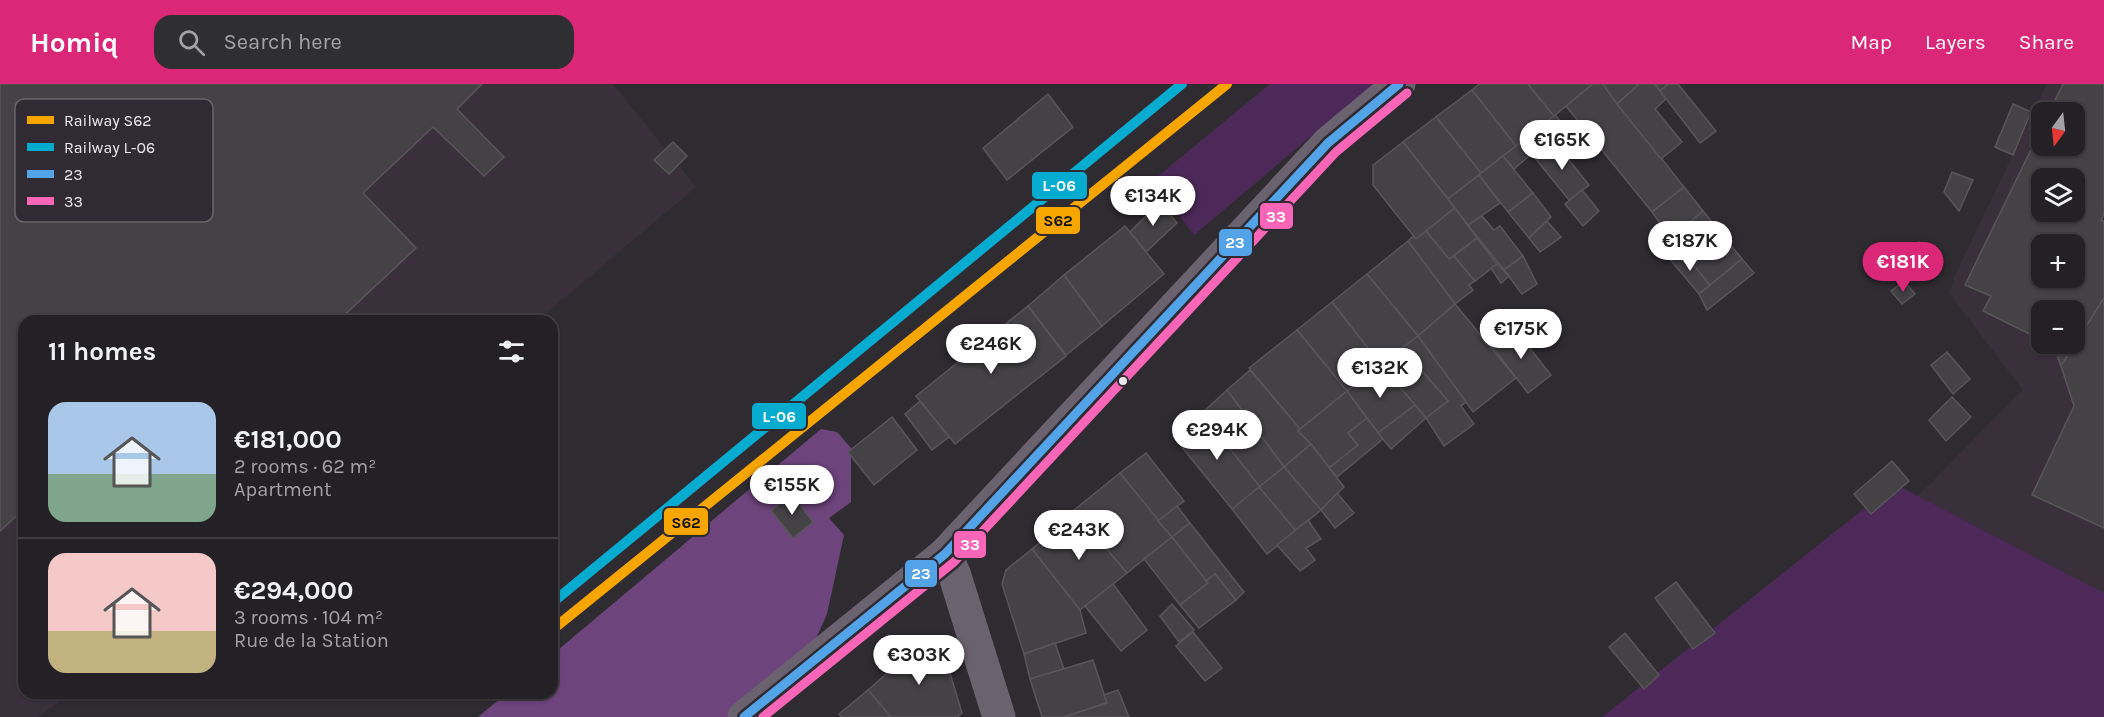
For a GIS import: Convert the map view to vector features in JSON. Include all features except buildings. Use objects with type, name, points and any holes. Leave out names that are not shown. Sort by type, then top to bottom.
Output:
[{"type":"street","points":[[744,717],[945,554],[1328,143],[1399,84]]},
{"type":"street","points":[[945,554],[954,573],[999,717]]},
{"type":"shaded area","points":[[0,84],[613,84],[696,187],[544,315],[18,315],[18,699],[63,699],[38,717],[0,717]]},
{"type":"shaded area","points":[[1270,84],[1399,84],[1316,132],[1194,235],[1152,181]]},
{"type":"shaded area","points":[[2047,84],[2104,84],[2104,593],[1918,496],[2023,390],[1950,294],[1955,275],[2031,117],[2031,156],[2085,156],[2085,102],[2038,102]]},
{"type":"shaded area","points":[[821,429],[837,432],[851,448],[851,502],[829,518],[844,535],[827,614],[802,670],[744,717],[478,717],[500,699],[558,699],[558,650]]},
{"type":"shaded area","points":[[1895,484],[2104,593],[2104,717],[1602,717]]},
{"type":"rail line","name":"L-06","points":[[558,598],[1182,84]]},
{"type":"rail line","name":"S62","points":[[558,625],[1227,84]]},
{"type":"transit line","name":"23","points":[[744,717],[945,554],[1328,143],[1399,84]]},
{"type":"transit line","name":"33","points":[[763,717],[954,562],[1336,152],[1407,93]]}]
